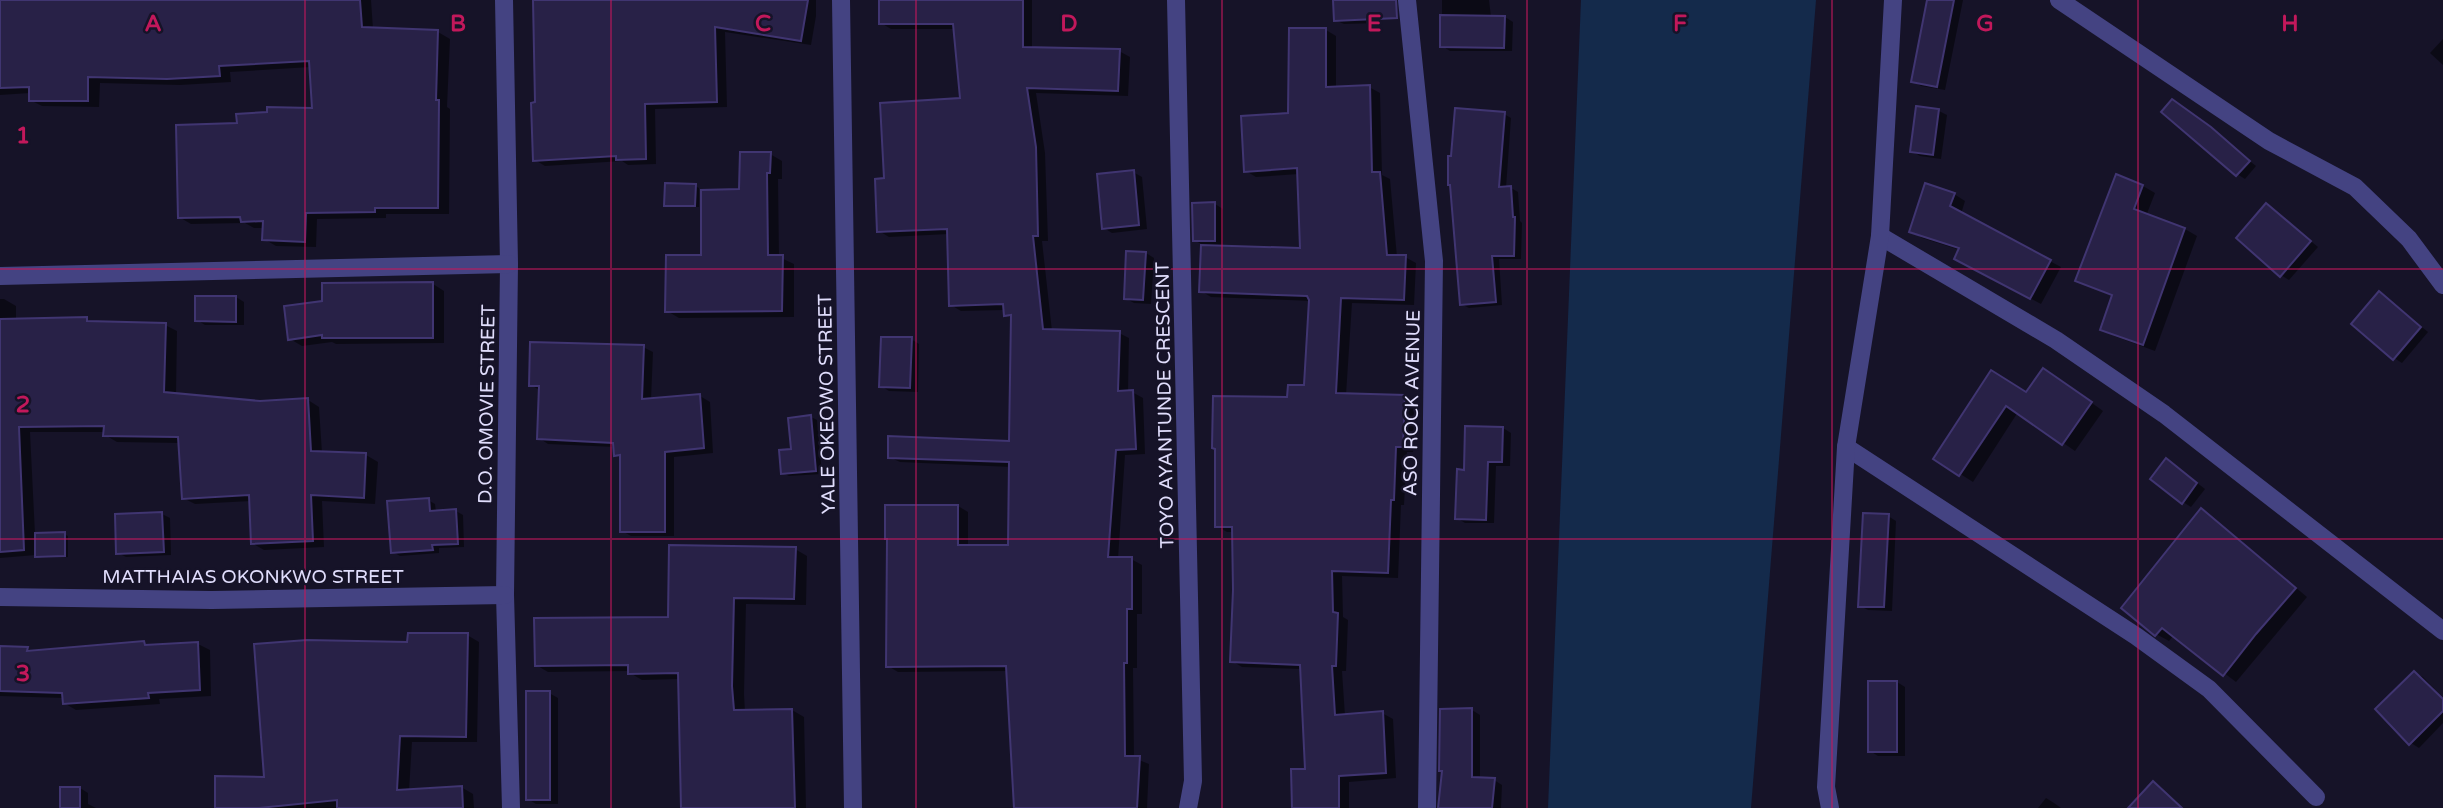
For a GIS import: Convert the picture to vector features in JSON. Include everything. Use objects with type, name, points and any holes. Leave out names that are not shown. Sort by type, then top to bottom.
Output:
[{"type":"street","name":"D.O. OMOVIE STREET","points":[[503,0],[509,264],[505,595],[511,808]]},
{"type":"street","name":"YALE OKEOWO STREET","points":[[841,0],[853,808]]},
{"type":"street","name":"TOYO AYANTUNDE CRESCENT","points":[[1176,0],[1193,781],[1188,808]]},
{"type":"street","name":"ASO ROCK AVENUE","points":[[1407,0],[1434,261],[1427,808]]},
{"type":"street","points":[[1830,808],[1826,787],[1846,447],[1880,236],[1893,0]]},
{"type":"street","points":[[2059,0],[2269,141],[2355,187],[2409,239],[2443,285]]},
{"type":"street","points":[[1880,236],[2056,340],[2164,415],[2443,631]]},
{"type":"street","points":[[0,276],[509,264]]},
{"type":"street","points":[[1846,447],[2136,636],[2209,689],[2316,797]]},
{"type":"street","name":"MATTHAIAS OKONKWO STREET","points":[[0,597],[212,600],[505,595]]},
{"type":"water","points":[[1581,0],[1816,0],[1751,808],[1548,808]]},
{"type":"building","points":[[0,0],[360,0],[362,27],[438,30],[438,208],[375,208],[375,212],[306,213],[305,242],[262,240],[263,221],[241,222],[240,217],[178,218],[176,125],[237,123],[236,114],[267,112],[267,107],[312,108],[309,61],[219,66],[220,76],[167,79],[88,77],[88,101],[29,101],[29,87],[0,88]]},
{"type":"building","points":[[533,0],[808,0],[801,41],[715,27],[717,102],[645,104],[646,159],[616,160],[616,156],[533,161]]},
{"type":"building","points":[[879,0],[1023,0],[1023,47],[1120,49],[1118,91],[1027,88],[1036,147],[1038,236],[1033,236],[1043,329],[1120,331],[1118,391],[1133,390],[1136,449],[1116,450],[1108,557],[1132,557],[1132,609],[1127,609],[1127,663],[1124,663],[1125,756],[1140,756],[1137,808],[1014,808],[1006,666],[886,667],[885,505],[958,505],[958,545],[1008,545],[1009,462],[888,458],[888,436],[1009,441],[1011,315],[1004,316],[1003,304],[949,306],[947,229],[877,232],[875,179],[884,178],[880,103],[960,98],[953,24],[879,24]]},
{"type":"building","points":[[1333,0],[1396,0],[1397,18],[1334,21]]},
{"type":"building","points":[[1927,0],[1954,0],[1937,87],[1911,82]]},
{"type":"building","points":[[1440,15],[1505,16],[1504,48],[1440,47]]},
{"type":"building","points":[[1289,28],[1326,28],[1326,87],[1370,85],[1372,172],[1380,172],[1387,255],[1406,255],[1404,300],[1341,298],[1336,393],[1405,395],[1403,447],[1396,447],[1388,573],[1332,571],[1333,612],[1338,613],[1336,666],[1332,666],[1335,715],[1383,711],[1386,773],[1339,776],[1339,808],[1292,808],[1291,769],[1305,769],[1300,665],[1230,662],[1232,527],[1215,527],[1213,396],[1287,397],[1288,385],[1304,385],[1309,300],[1307,296],[1199,292],[1201,245],[1300,248],[1297,168],[1244,172],[1241,116],[1288,113]]},
{"type":"building","points":[[2172,99],[2211,127],[2250,161],[2236,176],[2161,112]]},
{"type":"building","points":[[1916,106],[1939,109],[1933,155],[1910,152]]},
{"type":"building","points":[[1455,108],[1505,112],[1499,187],[1511,186],[1515,217],[1514,256],[1492,256],[1496,302],[1460,305],[1448,185],[1448,156],[1451,156]]},
{"type":"building","points":[[740,152],[771,152],[770,173],[767,173],[768,255],[783,255],[782,311],[665,312],[666,255],[701,255],[701,190],[739,189]]},
{"type":"building","points":[[1134,170],[1139,225],[1102,229],[1097,174]]},
{"type":"building","points":[[2116,174],[2143,185],[2134,209],[2185,228],[2143,345],[2100,330],[2112,295],[2075,281]]},
{"type":"building","points":[[665,183],[696,184],[695,206],[664,206]]},
{"type":"building","points":[[1925,183],[1955,193],[1950,206],[2051,260],[2030,299],[1954,259],[1959,248],[1909,232]]},
{"type":"building","points":[[1215,202],[1215,241],[1193,241],[1192,203]]},
{"type":"building","points":[[2266,203],[2311,241],[2280,277],[2236,238]]},
{"type":"building","points":[[1126,251],[1146,252],[1143,300],[1124,299]]},
{"type":"building","points":[[433,282],[433,338],[322,338],[322,335],[288,340],[284,306],[322,301],[322,283]]},
{"type":"building","points":[[2379,291],[2421,327],[2393,360],[2351,324]]},
{"type":"building","points":[[195,296],[236,296],[236,322],[195,321]]},
{"type":"building","points":[[87,317],[87,321],[166,323],[164,392],[260,401],[308,398],[311,451],[366,453],[364,498],[311,495],[313,541],[251,544],[249,495],[182,499],[178,437],[103,436],[104,426],[19,427],[24,550],[0,552],[0,319]]},
{"type":"building","points":[[881,337],[912,337],[910,388],[879,387]]},
{"type":"building","points":[[530,342],[644,345],[642,399],[700,394],[704,448],[665,452],[665,532],[620,532],[620,455],[614,456],[613,443],[537,439],[539,386],[529,386]]},
{"type":"building","points":[[2043,368],[2092,402],[2062,445],[2006,406],[1959,476],[1933,459],[1991,370],[2026,392]]},
{"type":"building","points":[[811,415],[816,471],[781,474],[779,450],[791,449],[788,418]]},
{"type":"building","points":[[1465,426],[1503,427],[1502,462],[1488,462],[1486,520],[1455,519],[1457,469],[1464,470]]},
{"type":"building","points":[[2166,458],[2197,483],[2182,504],[2150,479]]},
{"type":"building","points":[[429,498],[430,511],[456,509],[458,544],[432,545],[433,550],[391,553],[387,501]]},
{"type":"building","points":[[2201,508],[2296,588],[2223,676],[2162,628],[2155,636],[2121,608]]},
{"type":"building","points":[[162,512],[164,552],[116,554],[115,514]]},
{"type":"building","points":[[1863,513],[1889,514],[1884,607],[1858,607]]},
{"type":"building","points":[[65,532],[65,556],[35,557],[35,533]]},
{"type":"building","points":[[669,545],[796,547],[794,599],[734,598],[732,686],[734,710],[792,709],[795,808],[681,808],[678,673],[628,674],[628,665],[535,666],[534,618],[668,617]]},
{"type":"building","points":[[408,633],[468,633],[466,737],[400,736],[397,790],[462,786],[463,808],[337,808],[337,800],[259,808],[215,808],[215,776],[264,777],[254,644],[307,640],[407,642]]},
{"type":"building","points":[[144,641],[145,645],[198,642],[200,690],[148,693],[149,698],[63,704],[62,693],[0,691],[0,646],[28,647],[27,651]]},
{"type":"building","points":[[2414,671],[2443,699],[2443,711],[2409,745],[2375,709]]},
{"type":"building","points":[[1868,681],[1897,681],[1897,752],[1868,752]]},
{"type":"building","points":[[526,691],[550,691],[550,800],[526,800]]},
{"type":"building","points":[[1472,708],[1472,777],[1495,778],[1492,808],[1438,808],[1442,771],[1439,771],[1440,709]]},
{"type":"building","points":[[2153,781],[2182,808],[2128,808]]},
{"type":"building","points":[[60,787],[80,787],[80,808],[60,808]]}]
